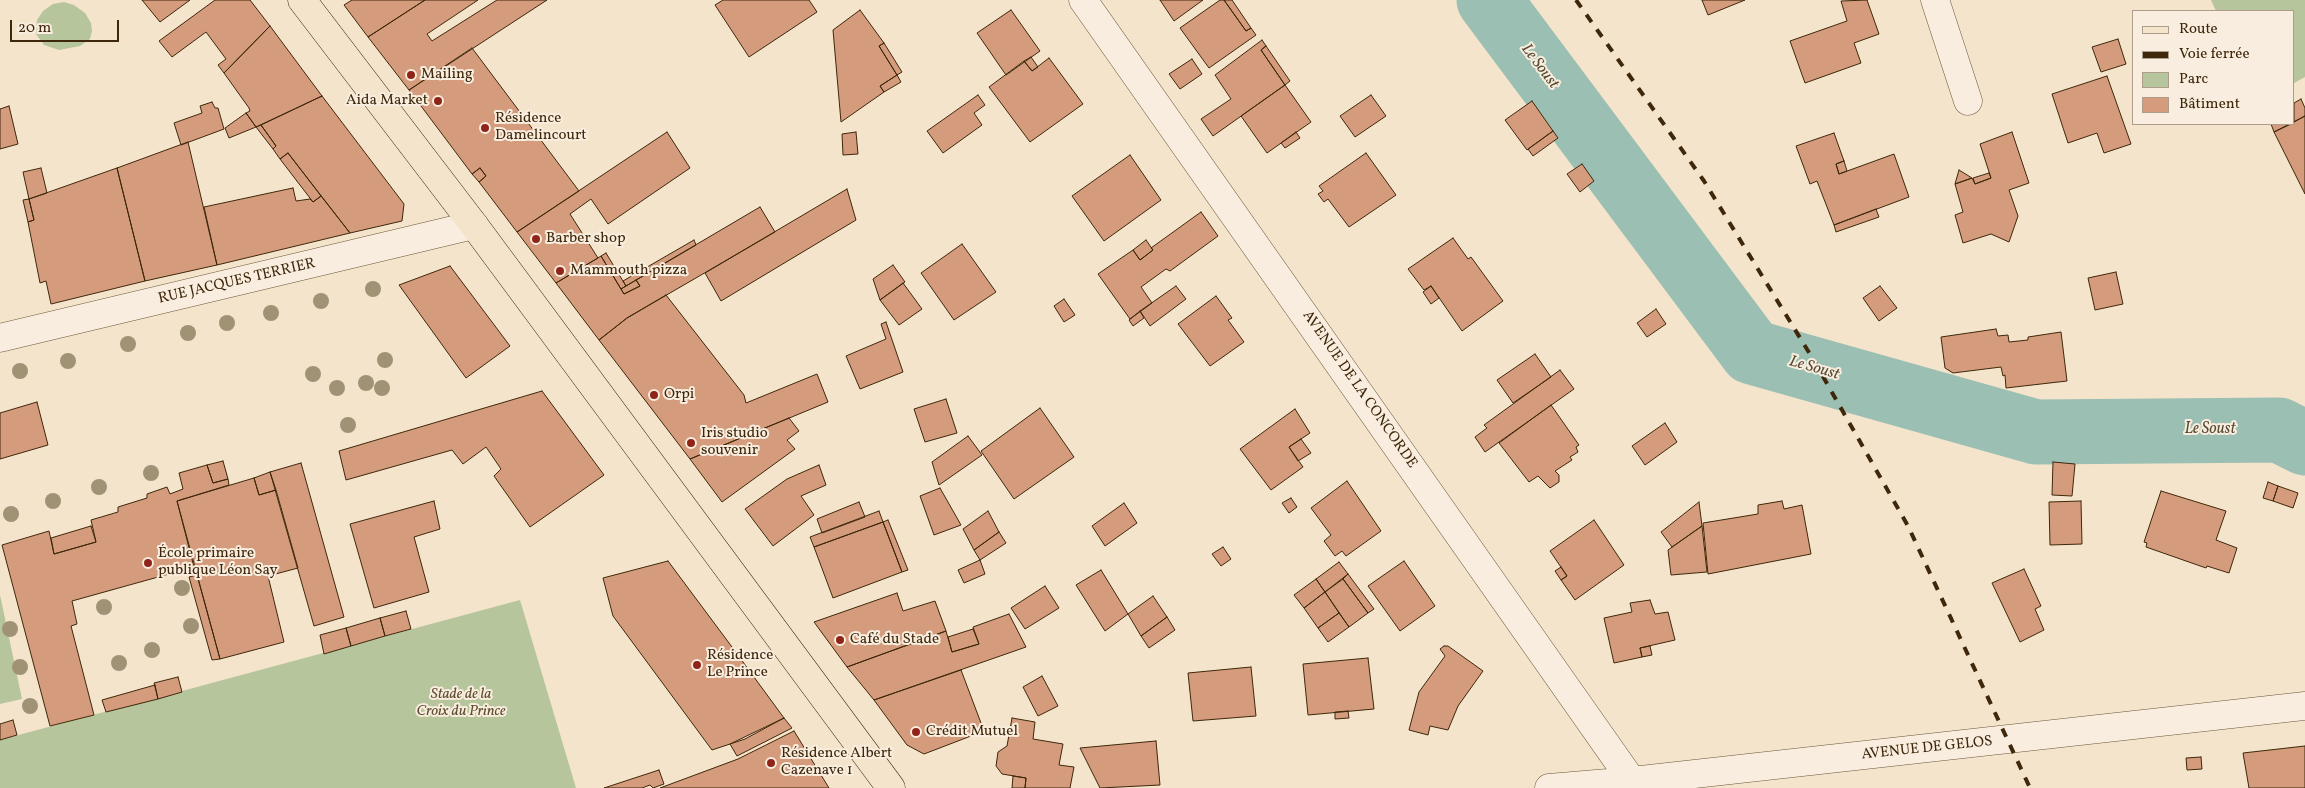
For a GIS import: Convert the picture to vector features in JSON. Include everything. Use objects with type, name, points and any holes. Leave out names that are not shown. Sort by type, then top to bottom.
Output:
[{"type":"main road","points":[[302,0],[474,225],[891,788]]},
{"type":"street","name":"AVENUE DE LA CONCORDE","points":[[1083,0],[1632,781]]},
{"type":"street","points":[[1935,0],[1968,101]]},
{"type":"street","name":"RUE JACQUES TERRIER","points":[[0,338],[474,225]]},
{"type":"street","name":"AVENUE DE GELOS","points":[[1549,788],[1632,781],[2305,706]]},
{"type":"green space","points":[[2211,0],[2305,0],[2305,77],[2295,82],[2295,10],[2216,10]]},
{"type":"green space","points":[[64,2],[74,5],[85,13],[91,23],[92,31],[90,39],[80,46],[59,50],[44,45],[36,34],[37,20],[43,11],[53,4]]},
{"type":"green space","points":[[0,595],[22,699],[0,704]]},
{"type":"green space","name":"Stade de la Croix du Prince","points":[[520,600],[576,788],[0,788],[0,740]]},
{"type":"building","points":[[142,0],[190,0],[160,22]]},
{"type":"building","points":[[215,0],[250,0],[270,26],[224,73],[218,65],[226,59],[206,32],[172,57],[159,41]]},
{"type":"building","points":[[352,0],[425,0],[368,37],[344,5]]},
{"type":"building","points":[[425,0],[478,0],[427,34],[432,41],[497,0],[547,0],[409,90],[368,37]]},
{"type":"building","points":[[723,0],[809,0],[817,12],[749,57],[715,5]]},
{"type":"building","points":[[1160,0],[1203,0],[1174,21]]},
{"type":"building","points":[[1220,0],[1224,0],[1246,31],[1251,28],[1256,35],[1209,68],[1180,28]]},
{"type":"building","points":[[1224,0],[1232,0],[1251,28],[1246,31]]},
{"type":"building","points":[[1702,0],[1745,0],[1708,15]]},
{"type":"building","points":[[1867,0],[1879,34],[1854,43],[1861,63],[1805,83],[1790,41],[1847,21],[1841,1]]},
{"type":"building","points":[[860,10],[884,43],[879,46],[897,75],[880,86],[884,92],[841,122],[833,30]]},
{"type":"building","points":[[1011,10],[1040,51],[1006,75],[977,33]]},
{"type":"building","points":[[270,26],[322,96],[256,127],[246,113],[250,111],[249,108],[224,73]]},
{"type":"building","points":[[2118,39],[2126,64],[2101,72],[2092,47]]},
{"type":"building","points":[[1262,40],[1266,46],[1261,50],[1285,85],[1213,136],[1201,119],[1231,99],[1215,75]]},
{"type":"building","points":[[884,43],[902,72],[897,75],[879,46]]},
{"type":"building","points":[[1266,46],[1290,81],[1285,85],[1261,50]]},
{"type":"building","name":"Résidence Damelincourt","points":[[472,48],[579,191],[517,232],[479,182],[486,176],[480,168],[472,174],[409,90]]},
{"type":"building","points":[[1031,57],[1038,67],[1032,71],[1024,61]]},
{"type":"building","points":[[1049,58],[1083,104],[1030,142],[989,87],[1024,61],[1032,71]]},
{"type":"building","points":[[1192,59],[1202,74],[1180,89],[1169,74]]},
{"type":"building","points":[[897,75],[901,82],[884,92],[880,86]]},
{"type":"building","points":[[2107,76],[2131,144],[2104,153],[2097,133],[2068,143],[2052,94]]},
{"type":"building","points":[[1285,85],[1311,122],[1267,153],[1241,116]]},
{"type":"building","points":[[978,95],[985,105],[974,113],[982,125],[943,153],[927,131]]},
{"type":"building","points":[[1371,95],[1386,116],[1355,137],[1340,116]]},
{"type":"building","points":[[322,96],[404,204],[402,221],[350,233],[288,153],[280,159],[273,149],[276,146],[261,125]]},
{"type":"building","points":[[2301,99],[2305,108],[2305,116],[2295,121],[2295,102]]},
{"type":"building","points":[[1532,101],[1553,131],[1527,150],[1505,120]]},
{"type":"building","points":[[212,102],[215,108],[218,108],[224,129],[181,145],[174,123],[202,113],[200,106]]},
{"type":"building","points":[[9,106],[18,144],[0,149],[0,109]]},
{"type":"building","points":[[246,113],[256,127],[229,138],[225,128]]},
{"type":"building","points":[[2305,116],[2305,194],[2274,132],[2288,125],[2295,125],[2295,121]]},
{"type":"building","points":[[261,125],[276,146],[273,149],[256,127]]},
{"type":"building","points":[[2271,125],[2289,125],[2274,132]]},
{"type":"building","points":[[1553,131],[1558,138],[1533,156],[1528,149]]},
{"type":"building","points":[[667,132],[690,168],[608,224],[591,199],[570,214],[598,258],[556,283],[517,232]]},
{"type":"building","points":[[856,132],[858,154],[843,155],[842,134]]},
{"type":"building","points":[[1296,132],[1300,138],[1285,148],[1281,143]]},
{"type":"building","points":[[2012,132],[2029,183],[2009,190],[2018,216],[2009,242],[1991,234],[1963,243],[1955,215],[1963,212],[1955,184],[1972,178],[1975,184],[1991,178],[1980,144]]},
{"type":"building","points":[[1834,133],[1844,161],[1836,164],[1839,174],[1894,154],[1909,197],[1834,225],[1817,181],[1810,184],[1796,146]]},
{"type":"building","points":[[188,142],[217,265],[145,281],[117,168]]},
{"type":"building","points":[[288,153],[321,196],[313,202],[280,159]]},
{"type":"building","points":[[1366,153],[1396,195],[1349,227],[1328,199],[1324,202],[1318,194],[1323,191],[1319,186]]},
{"type":"building","points":[[1130,155],[1161,200],[1104,241],[1072,196]]},
{"type":"building","points":[[1844,161],[1847,171],[1839,174],[1836,164]]},
{"type":"building","points":[[1582,164],[1594,181],[1580,192],[1567,174]]},
{"type":"building","points":[[41,168],[47,193],[29,199],[23,172]]},
{"type":"building","points":[[117,168],[145,281],[51,304],[46,281],[40,283],[28,222],[34,220],[29,199]]},
{"type":"building","points":[[480,168],[486,176],[479,182],[472,174]]},
{"type":"building","points":[[1959,170],[1972,178],[1955,184]]},
{"type":"building","points":[[1989,173],[1991,178],[1975,184],[1973,178]]},
{"type":"building","points":[[293,188],[296,201],[310,199],[313,202],[321,196],[350,233],[217,265],[204,207]]},
{"type":"building","points":[[847,189],[856,220],[721,301],[705,273]]},
{"type":"building","points":[[29,199],[34,220],[28,222],[23,200]]},
{"type":"building","points":[[760,207],[775,232],[627,318],[599,340],[556,283],[601,256],[624,294],[640,286],[636,280]]},
{"type":"building","points":[[1876,209],[1879,217],[1836,232],[1834,225]]},
{"type":"building","points":[[1201,212],[1218,236],[1170,271],[1166,269],[1141,287],[1152,303],[1130,319],[1098,274],[1133,250],[1140,260],[1153,250],[1151,248]]},
{"type":"building","points":[[1453,238],[1468,259],[1471,257],[1503,301],[1462,331],[1431,286],[1424,290],[1408,269]]},
{"type":"building","points":[[694,240],[696,245],[626,286],[623,281]]},
{"type":"building","points":[[1146,240],[1153,250],[1140,260],[1133,250]]},
{"type":"building","points":[[962,244],[996,292],[954,320],[921,273]]},
{"type":"building","points":[[606,253],[626,286],[621,289],[601,256]]},
{"type":"building","points":[[893,265],[905,282],[880,300],[873,279]]},
{"type":"building","points":[[450,266],[510,346],[466,378],[399,285]]},
{"type":"building","points":[[2116,272],[2123,304],[2095,310],[2088,278]]},
{"type":"building","points":[[636,280],[640,286],[624,294],[621,289]]},
{"type":"building","points":[[903,283],[922,309],[899,325],[880,300]]},
{"type":"building","points":[[1176,286],[1186,299],[1150,326],[1140,311]]},
{"type":"building","points":[[1431,286],[1439,298],[1431,304],[1423,292]]},
{"type":"building","points":[[1880,286],[1897,308],[1879,321],[1863,298]]},
{"type":"building","points":[[666,295],[744,395],[746,403],[817,374],[828,402],[690,459],[599,340],[627,318]]},
{"type":"building","points":[[1216,296],[1232,318],[1228,320],[1244,342],[1210,366],[1178,324]]},
{"type":"building","points":[[1064,299],[1075,315],[1064,322],[1054,306]]},
{"type":"building","points":[[1656,309],[1666,324],[1647,337],[1637,323]]},
{"type":"building","points":[[1140,311],[1144,318],[1133,326],[1129,320]]},
{"type":"building","points":[[886,322],[903,372],[860,389],[846,356],[886,339],[881,324]]},
{"type":"building","points":[[1996,329],[1998,336],[2008,335],[2009,342],[2028,340],[2028,337],[2061,332],[2067,381],[2006,388],[2005,375],[2003,376],[2001,367],[1953,373],[1945,368],[1941,337]]},
{"type":"building","points":[[1535,354],[1551,377],[1513,403],[1497,380]]},
{"type":"building","points":[[1560,370],[1574,389],[1485,452],[1475,437],[1487,428],[1484,425]]},
{"type":"building","points":[[542,391],[604,475],[530,527],[494,476],[501,469],[486,447],[463,464],[452,450],[346,480],[339,451]]},
{"type":"building","points":[[946,399],[957,433],[925,442],[914,409]]},
{"type":"building","points":[[37,402],[48,445],[0,459],[0,413]]},
{"type":"building","points":[[1551,405],[1579,445],[1576,447],[1578,452],[1570,457],[1572,460],[1555,471],[1559,475],[1559,482],[1550,488],[1538,476],[1529,482],[1499,443]]},
{"type":"building","points":[[1040,408],[1074,457],[1014,499],[981,451]]},
{"type":"building","points":[[1295,409],[1310,433],[1289,447],[1303,467],[1271,490],[1240,449]]},
{"type":"building","points":[[789,418],[799,431],[787,440],[795,449],[722,502],[690,459]]},
{"type":"building","points":[[1665,423],[1677,442],[1645,465],[1632,446]]},
{"type":"building","points":[[968,436],[982,455],[939,485],[932,462]]},
{"type":"building","points":[[1301,439],[1311,453],[1298,461],[1289,447]]},
{"type":"building","points":[[223,461],[228,479],[213,483],[207,465]]},
{"type":"building","points":[[2053,462],[2075,464],[2072,496],[2052,495]]},
{"type":"building","points":[[301,463],[344,617],[314,626],[270,472]]},
{"type":"building","points":[[207,465],[213,483],[228,479],[229,485],[177,501],[194,567],[72,601],[77,624],[71,626],[94,715],[50,726],[2,545],[49,531],[54,554],[96,542],[91,520],[118,512],[118,507],[147,498],[147,494],[167,487],[170,494],[183,489],[179,473]]},
{"type":"building","points":[[819,465],[826,485],[801,496],[814,515],[773,546],[745,509],[787,479]]},
{"type":"building","points":[[270,472],[276,490],[259,495],[254,478]]},
{"type":"building","points":[[254,478],[259,495],[276,490],[298,568],[268,576],[284,642],[220,659],[177,501]]},
{"type":"building","points":[[1347,481],[1381,531],[1346,556],[1342,551],[1335,556],[1324,541],[1331,535],[1311,508]]},
{"type":"building","points":[[2268,482],[2278,486],[2273,501],[2263,498]]},
{"type":"building","points":[[2278,486],[2298,493],[2293,508],[2273,501]]},
{"type":"building","points":[[940,488],[961,525],[934,535],[920,496]]},
{"type":"building","points":[[2161,491],[2226,511],[2216,540],[2237,548],[2229,573],[2207,566],[2206,568],[2146,547],[2147,543],[2144,542]]},
{"type":"building","points":[[1291,498],[1297,507],[1289,513],[1282,503]]},
{"type":"building","points":[[434,501],[440,529],[414,537],[429,592],[374,608],[350,524]]},
{"type":"building","points":[[1782,501],[1784,509],[1802,505],[1811,554],[1708,574],[1703,523],[1758,514],[1758,505]]},
{"type":"building","points":[[2081,501],[2082,544],[2050,545],[2049,502]]},
{"type":"building","points":[[859,502],[865,517],[822,533],[817,519]]},
{"type":"building","points":[[1699,502],[1702,526],[1672,547],[1661,532]]},
{"type":"building","points":[[1124,503],[1137,523],[1105,546],[1092,526]]},
{"type":"building","points":[[879,511],[883,522],[814,547],[810,537]]},
{"type":"building","points":[[988,511],[999,532],[974,550],[963,529]]},
{"type":"building","points":[[888,520],[908,570],[902,572],[883,522]]},
{"type":"building","points":[[1594,520],[1624,565],[1575,600],[1561,580],[1567,576],[1550,551]]},
{"type":"building","points":[[883,522],[902,572],[833,598],[814,547]]},
{"type":"building","points":[[91,526],[96,542],[54,554],[51,538]]},
{"type":"building","points":[[1702,526],[1707,572],[1671,575],[1668,550]]},
{"type":"building","points":[[999,532],[1006,543],[980,560],[974,550]]},
{"type":"building","points":[[1223,547],[1231,559],[1221,566],[1212,554]]},
{"type":"building","points":[[980,560],[985,574],[964,583],[958,570]]},
{"type":"building","name":"Résidence Le Prince","points":[[668,561],[784,718],[745,739],[712,750],[613,616],[603,578]]},
{"type":"building","points":[[1404,561],[1435,606],[1400,631],[1368,586]]},
{"type":"building","points":[[1339,562],[1348,574],[1325,592],[1316,579]]},
{"type":"building","points":[[1561,567],[1567,576],[1561,580],[1555,571]]},
{"type":"building","points":[[2024,569],[2041,606],[2035,609],[2044,630],[2020,642],[1992,583]]},
{"type":"building","points":[[1101,570],[1128,614],[1105,631],[1076,585]]},
{"type":"building","points":[[1348,574],[1374,609],[1368,613],[1343,579]]},
{"type":"building","points":[[197,575],[220,659],[212,660],[189,577]]},
{"type":"building","points":[[1316,579],[1325,592],[1304,608],[1294,595]]},
{"type":"building","points":[[1343,579],[1368,613],[1349,627],[1325,592]]},
{"type":"building","points":[[1045,586],[1059,608],[1025,629],[1011,608]]},
{"type":"building","points":[[1325,592],[1339,613],[1318,628],[1304,608]]},
{"type":"building","points":[[897,593],[903,611],[935,601],[946,631],[847,667],[814,622]]},
{"type":"building","points":[[1153,596],[1167,617],[1141,636],[1128,614]]},
{"type":"building","points":[[1650,600],[1655,614],[1668,612],[1675,640],[1640,648],[1642,657],[1614,663],[1604,618],[1632,612],[1630,603]]},
{"type":"building","points":[[406,611],[411,629],[385,636],[380,618]]},
{"type":"building","points":[[1339,613],[1349,627],[1328,642],[1318,628]]},
{"type":"building","points":[[1009,614],[1026,647],[874,700],[847,667],[946,631],[952,652],[979,644],[973,627]]},
{"type":"building","points":[[1167,617],[1175,630],[1149,648],[1141,636]]},
{"type":"building","points":[[380,618],[385,636],[351,646],[346,628]]},
{"type":"building","points":[[346,628],[351,646],[324,654],[320,635]]},
{"type":"building","points":[[973,629],[979,644],[952,652],[948,637]]},
{"type":"building","points":[[1448,646],[1483,671],[1458,706],[1448,730],[1430,726],[1428,735],[1409,730],[1419,692],[1445,656],[1440,649]]},
{"type":"building","points":[[1650,646],[1652,655],[1642,657],[1640,648]]},
{"type":"building","points":[[1368,658],[1374,709],[1308,715],[1303,664]]},
{"type":"building","points":[[1251,667],[1256,716],[1193,721],[1188,673]]},
{"type":"building","points":[[961,670],[984,731],[924,754],[907,745],[874,700]]},
{"type":"building","points":[[1042,676],[1058,706],[1038,716],[1023,687]]},
{"type":"building","points":[[178,677],[182,692],[158,699],[154,683]]},
{"type":"building","points":[[155,685],[158,699],[106,712],[102,700]]},
{"type":"building","points":[[1348,711],[1349,718],[1335,719],[1335,712]]},
{"type":"building","points":[[784,718],[792,728],[737,756],[730,744]]},
{"type":"building","points":[[1012,718],[1035,722],[1033,739],[1063,744],[1059,765],[1074,767],[1070,788],[1025,788],[1026,778],[1002,774],[996,766],[998,752],[1007,746]]},
{"type":"building","points":[[13,720],[17,735],[0,740],[0,724]]},
{"type":"building","name":"Résidence Albert Cazenave 1","points":[[794,731],[829,788],[660,788],[738,759]]},
{"type":"building","points":[[1156,741],[1160,785],[1100,788],[1080,748]]},
{"type":"building","points":[[2305,746],[2305,788],[2249,788],[2243,753]]},
{"type":"building","points":[[2201,757],[2202,769],[2187,770],[2186,758]]},
{"type":"building","points":[[659,770],[664,784],[653,788],[650,785],[642,788],[604,788]]},
{"type":"building","points":[[1013,776],[1026,778],[1025,788],[1012,788]]},
{"type":"waterway","name":"Le Soust","points":[[1489,0],[1752,352],[2036,432],[2279,430],[2305,443]]},
{"type":"railway","points":[[1576,0],[1704,181],[1813,359],[1908,526],[2030,788]]},
{"type":"place","name":"Mailing","points":[[411,75]]},
{"type":"place","name":"Aida Market","points":[[438,101]]},
{"type":"place","name":"Résidence Damelincourt","points":[[485,128]]},
{"type":"place","name":"Barber shop","points":[[536,239]]},
{"type":"place","name":"Mammouth pizza","points":[[560,271]]},
{"type":"place","name":"Orpi","points":[[654,395]]},
{"type":"place","name":"Iris studio souvenir","points":[[691,443]]},
{"type":"place","name":"École primaire publique Léon Say","points":[[148,563]]},
{"type":"place","name":"Café du Stade","points":[[840,640]]},
{"type":"place","name":"Résidence Le Prince","points":[[697,665]]},
{"type":"place","name":"Crédit Mutuel","points":[[916,732]]},
{"type":"place","name":"Résidence Albert Cazenave 1","points":[[771,763]]}]
